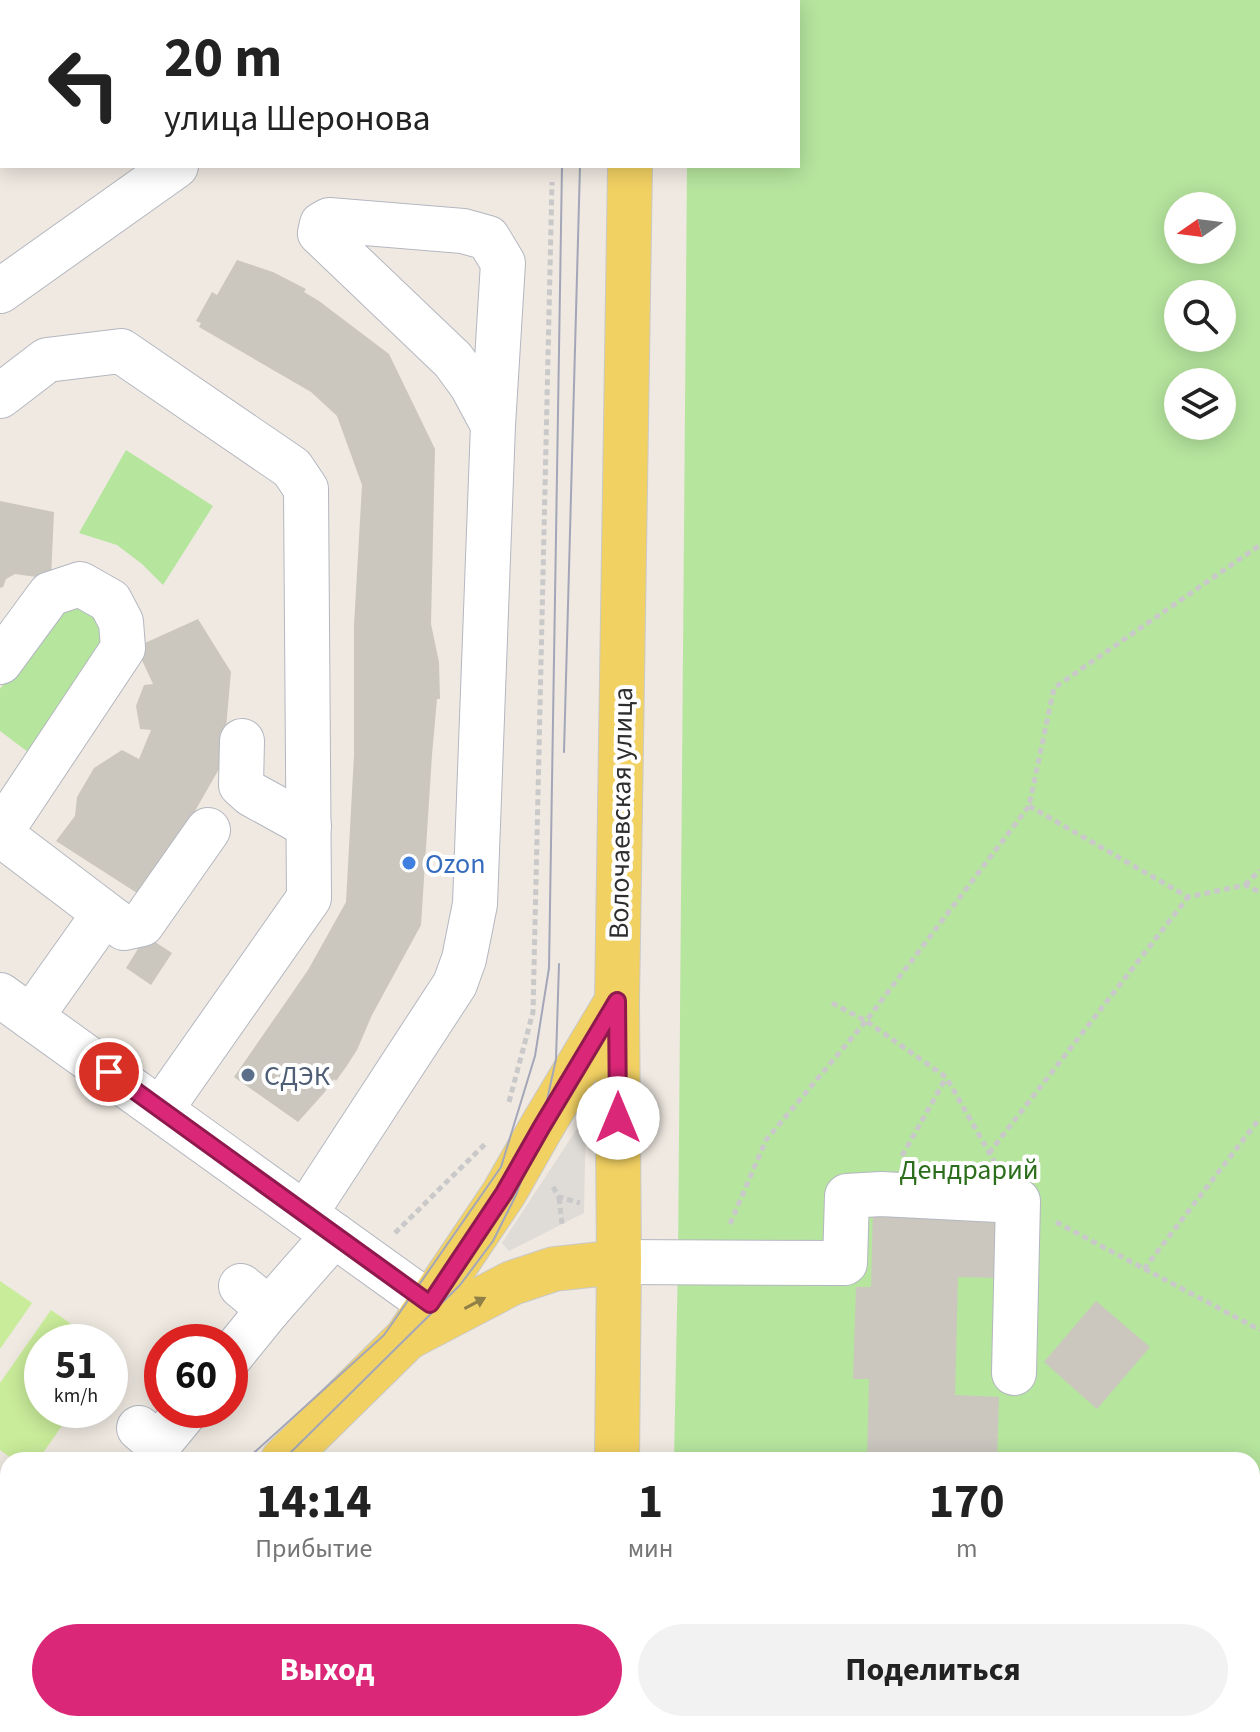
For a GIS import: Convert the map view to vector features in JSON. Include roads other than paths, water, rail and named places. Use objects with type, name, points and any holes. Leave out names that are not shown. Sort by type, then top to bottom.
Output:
[{"type":"main road","name":"Волочаевская улица","points":[[617,1452],[617,1001],[630,168]]},
{"type":"main road","points":[[291,1452],[406,1339],[504,1193],[617,1001]]},
{"type":"main road","points":[[406,1339],[512,1283],[554,1269],[619,1262]]},
{"type":"street","points":[[0,291],[179,168]]},
{"type":"street","points":[[244,1324],[255,1298],[320,1224],[455,984],[464,959],[475,904],[493,425],[503,263],[488,238],[463,231],[329,220],[322,224],[320,233],[453,360],[472,386],[493,425]]},
{"type":"street","points":[[0,396],[47,360],[121,351],[292,468],[306,489],[309,898],[161,1109]]},
{"type":"street","points":[[0,662],[50,594],[80,584],[110,601],[121,622],[123,648],[0,833],[124,928],[142,924],[208,830]]},
{"type":"street","points":[[242,741],[241,785],[251,794],[309,826]]},
{"type":"street","points":[[104,914],[16,1006],[430,1304]]},
{"type":"street","points":[[619,1262],[845,1263],[847,1196],[881,1194],[1018,1201],[1014,1373]]},
{"type":"street","points":[[139,1428],[159,1442],[172,1428]]},
{"type":"tram line","points":[[255,1452],[384,1335],[501,1167],[535,1056],[549,968],[562,168]]},
{"type":"tram line","points":[[564,752],[580,168]]},
{"type":"tram line","points":[[291,1452],[460,1285],[493,1241],[516,1195],[541,1128],[556,1059],[559,964]]},
{"type":"place","name":"Ozon","points":[[409,863]]},
{"type":"place","name":"СДЭК","points":[[248,1075]]},
{"type":"park label","name":"Дендрарий","points":[[969,1169]]}]
